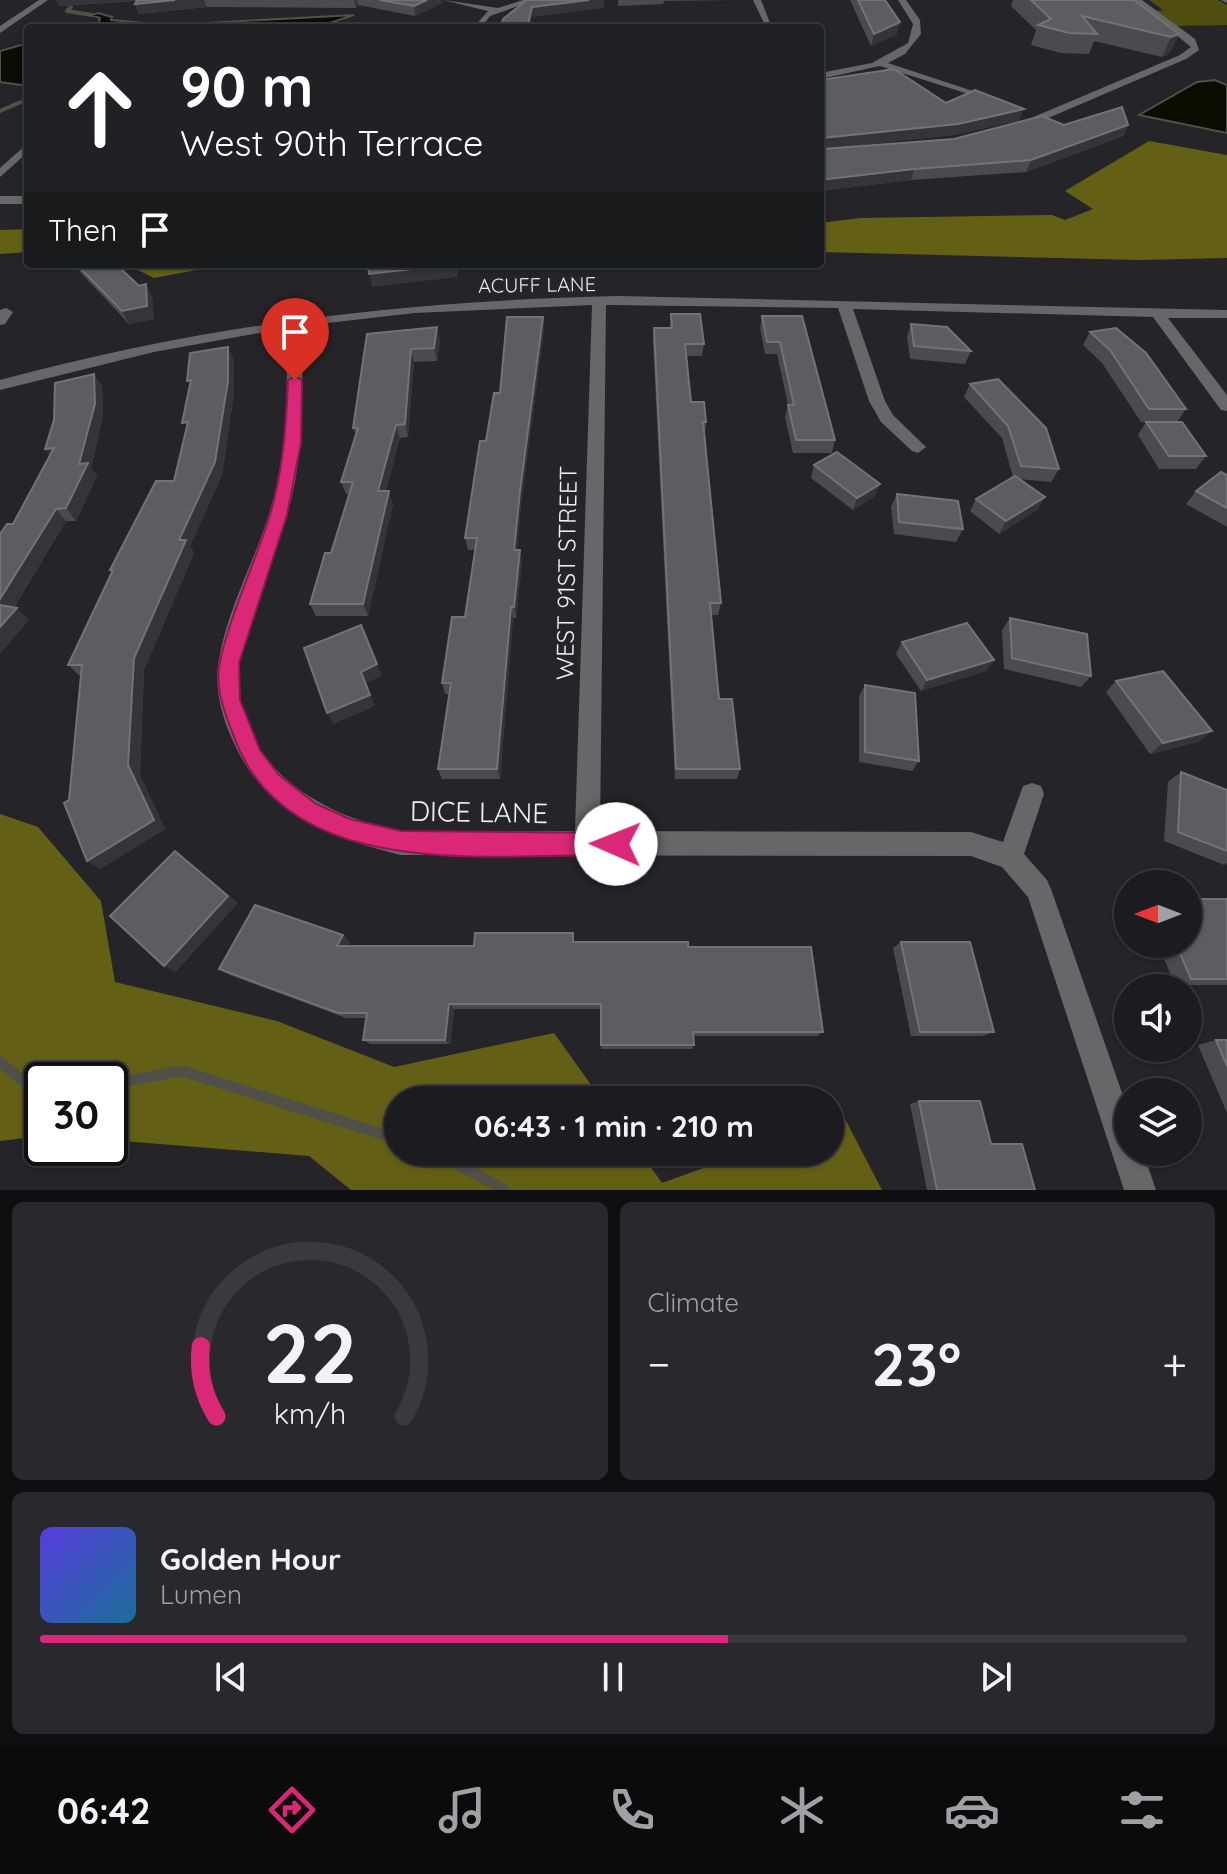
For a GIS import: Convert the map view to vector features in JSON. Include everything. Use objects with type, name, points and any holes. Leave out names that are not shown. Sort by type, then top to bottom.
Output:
[{"type":"street","points":[[0,30],[44,0]]},
{"type":"street","points":[[447,0],[496,10]]},
{"type":"street","points":[[479,24],[481,18],[496,10],[531,0]]},
{"type":"street","points":[[757,0],[767,21]]},
{"type":"street","points":[[824,75],[880,63],[899,55],[916,37],[917,24],[902,0]]},
{"type":"street","points":[[1005,131],[1188,55],[1196,48],[1192,41],[1137,0]]},
{"type":"street","points":[[880,63],[1001,104]]},
{"type":"street","points":[[1023,112],[1041,118]]},
{"type":"street","points":[[0,174],[24,150]]},
{"type":"street","points":[[0,200],[24,200]]},
{"type":"street","name":"ACUFF LANE","points":[[0,385],[182,342],[416,309],[599,304],[844,304],[1227,314]]},
{"type":"street","name":"WEST 91ST STREET","points":[[587,844],[599,304]]},
{"type":"street","points":[[844,304],[877,401],[887,418],[918,447]]},
{"type":"street","points":[[1158,314],[1227,406]]},
{"type":"street","name":"DICE LANE","points":[[294,324],[294,443],[278,515],[229,663],[230,700],[251,756],[271,782],[308,812],[349,830],[401,843],[971,844],[1010,857]]},
{"type":"street","points":[[1032,794],[1010,857],[1038,889],[1140,1190]]},
{"type":"shaded area","points":[[1149,0],[1218,0],[1227,5],[1227,25],[1176,26],[1156,11],[1163,10]]},
{"type":"shaded area","points":[[98,13],[112,17],[111,20],[157,24],[98,24],[100,18],[92,15]]},
{"type":"shaded area","points":[[354,15],[326,24],[187,24]]},
{"type":"shaded area","points":[[24,44],[24,85],[0,82],[0,51]]},
{"type":"shaded area","points":[[1215,80],[1227,85],[1227,133],[1139,115],[1197,82]]},
{"type":"shaded area","points":[[1149,141],[1227,155],[1227,258],[1139,260],[824,252],[824,222],[860,218],[1052,215],[1065,220],[1093,209],[1065,191]]},
{"type":"shaded area","points":[[24,229],[24,252],[0,254],[0,230]]},
{"type":"shaded area","points":[[134,268],[208,268],[154,278]]},
{"type":"shaded area","points":[[0,814],[38,827],[101,901],[115,982],[277,1021],[394,1067],[554,1033],[592,1086],[384,1086],[384,1166],[650,1166],[662,1183],[709,1166],[844,1166],[844,1117],[882,1190],[351,1190],[309,1156],[128,1141],[128,1062],[24,1062],[24,1138],[0,1141]]},
{"type":"building","points":[[137,0],[175,0],[135,4]]},
{"type":"building","points":[[380,0],[427,0],[414,6]]},
{"type":"building","points":[[527,0],[589,0],[532,7],[528,24],[502,24],[503,19]]},
{"type":"building","points":[[858,0],[885,0],[900,22],[874,34]]},
{"type":"building","points":[[1031,0],[1134,0],[1179,34],[1171,37],[1082,16],[1097,34],[1069,33],[1038,25],[1051,19]]},
{"type":"building","points":[[894,69],[946,103],[975,90],[1024,109],[958,124],[824,138],[824,79]]},
{"type":"building","points":[[1122,107],[1128,125],[1031,160],[824,180],[824,149],[954,139],[1042,116],[1064,125]]},
{"type":"building","points":[[80,268],[120,268],[139,286],[146,284],[147,306],[122,311]]},
{"type":"building","points":[[368,268],[421,268],[369,274]]},
{"type":"building","points":[[671,314],[700,314],[704,344],[685,344],[691,402],[704,402],[706,422],[703,422],[721,603],[710,603],[719,699],[732,699],[740,769],[676,769],[654,328],[672,328]]},
{"type":"building","points":[[762,316],[802,316],[835,440],[796,440],[788,405],[794,405],[780,342],[767,342]]},
{"type":"building","points":[[507,317],[543,317],[520,491],[514,550],[520,550],[514,607],[511,607],[497,769],[438,769],[451,683],[442,683],[452,617],[465,617],[477,538],[465,538],[480,441],[486,441],[494,393],[500,393]]},
{"type":"building","points":[[911,324],[947,327],[971,351],[914,346]]},
{"type":"building","points":[[437,327],[434,348],[411,349],[405,424],[396,425],[378,491],[389,491],[363,604],[310,604],[325,553],[331,553],[353,482],[341,482],[358,428],[353,428],[367,334]]},
{"type":"building","points":[[1116,328],[1146,353],[1186,409],[1149,409],[1110,350],[1090,332]]},
{"type":"building","points":[[228,347],[228,381],[215,462],[179,540],[186,540],[134,658],[128,765],[154,820],[87,861],[64,803],[69,800],[82,665],[68,665],[113,570],[110,570],[156,481],[174,481],[188,422],[182,423],[191,380],[187,381],[190,353]]},
{"type":"building","points":[[94,374],[95,404],[79,464],[88,463],[66,508],[56,509],[0,599],[0,534],[7,524],[13,524],[54,448],[45,449],[54,420],[55,383]]},
{"type":"building","points":[[998,379],[1046,428],[1059,469],[1021,466],[1008,426],[970,384]]},
{"type":"building","points":[[1146,422],[1182,422],[1206,456],[1169,456]]},
{"type":"building","points":[[837,452],[880,484],[857,498],[814,465]]},
{"type":"building","points":[[1221,472],[1227,475],[1227,508],[1196,491]]},
{"type":"building","points":[[1015,476],[1045,497],[1006,521],[976,499]]},
{"type":"building","points":[[897,494],[958,501],[963,529],[899,522]]},
{"type":"building","points":[[0,605],[17,608],[0,627]]},
{"type":"building","points":[[1010,618],[1087,634],[1091,676],[1012,658]]},
{"type":"building","points":[[967,623],[994,660],[927,680],[902,642]]},
{"type":"building","points":[[361,625],[377,664],[361,672],[370,695],[327,713],[304,648]]},
{"type":"building","points":[[1163,671],[1212,731],[1163,743],[1116,681]]},
{"type":"building","points":[[865,685],[915,693],[919,761],[865,752]]},
{"type":"building","points":[[1181,772],[1227,790],[1227,851],[1178,832]]},
{"type":"building","points":[[175,851],[228,896],[164,966],[110,916]]},
{"type":"building","points":[[1202,899],[1227,899],[1227,979],[1202,979],[1202,974],[1189,974],[1182,958],[1202,958]]},
{"type":"building","points":[[255,905],[343,935],[337,946],[474,946],[475,933],[573,933],[573,942],[688,942],[688,947],[811,947],[823,1032],[693,1032],[694,1045],[601,1045],[601,1004],[449,1004],[445,1040],[363,1040],[367,1013],[338,1013],[219,969]]},
{"type":"building","points":[[901,942],[970,942],[994,1032],[920,1032]]},
{"type":"building","points":[[1216,1040],[1227,1040],[1227,1066]]},
{"type":"building","points":[[919,1101],[980,1101],[991,1144],[1022,1144],[1035,1190],[937,1190]]},
{"type":"waterway","points":[[71,7],[67,11],[92,15]]},
{"type":"waterway","points":[[0,111],[24,101]]},
{"type":"waterway","points":[[0,1062],[24,1081]]},
{"type":"waterway","points":[[128,1081],[182,1071],[384,1135]]},
{"type":"waterway","points":[[461,1166],[505,1190]]},
{"type":"route","points":[[295,380],[294,443],[278,515],[229,663],[230,700],[251,756],[271,782],[308,812],[349,830],[401,843],[616,844]]}]
